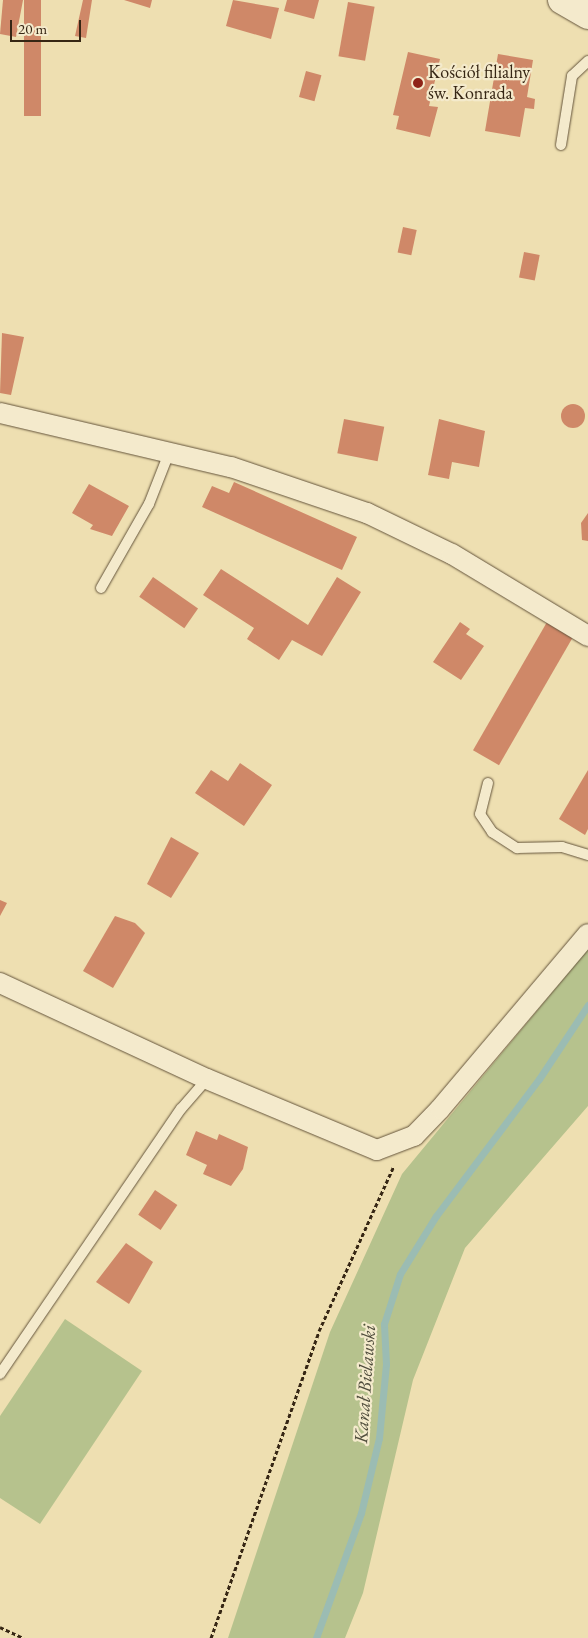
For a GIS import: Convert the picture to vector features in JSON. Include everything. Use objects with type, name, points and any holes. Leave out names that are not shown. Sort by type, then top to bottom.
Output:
[{"type":"street","points":[[562,0],[588,15]]},
{"type":"street","points":[[0,413],[231,467],[367,513],[452,554],[588,636]]},
{"type":"street","points":[[0,983],[207,1079],[377,1150],[395,1146],[414,1136],[440,1110],[588,934]]},
{"type":"lane","points":[[560,145],[572,76],[588,61]]},
{"type":"lane","points":[[101,588],[149,504],[169,453]]},
{"type":"lane","points":[[488,783],[480,814],[492,832],[517,848],[562,847],[588,855]]},
{"type":"lane","points":[[0,1374],[181,1109],[207,1079]]},
{"type":"path","points":[[211,1638],[319,1331],[394,1173],[395,1146]]},
{"type":"path","points":[[0,1627],[24,1638]]},
{"type":"green space","points":[[588,949],[588,1106],[465,1248],[413,1380],[363,1593],[345,1638],[228,1638],[330,1332],[402,1174]]},
{"type":"green space","points":[[65,1319],[142,1371],[40,1524],[0,1498],[0,1416]]},
{"type":"building","points":[[3,0],[23,0],[16,37],[0,34]]},
{"type":"building","points":[[24,0],[41,0],[41,116],[24,116]]},
{"type":"building","points":[[83,0],[92,0],[86,38],[75,36]]},
{"type":"building","points":[[124,0],[152,0],[150,8]]},
{"type":"building","points":[[233,0],[279,8],[271,39],[226,26]]},
{"type":"building","points":[[287,0],[319,0],[314,19],[284,11]]},
{"type":"building","points":[[348,2],[375,7],[365,61],[338,56]]},
{"type":"building","name":"Kościół filialny św. Konrada","points":[[408,52],[440,59],[429,106],[438,107],[430,137],[396,129],[399,116],[393,115]]},
{"type":"building","points":[[498,54],[533,60],[527,97],[535,99],[534,109],[525,108],[520,137],[485,131]]},
{"type":"building","points":[[306,71],[321,75],[314,101],[299,97]]},
{"type":"building","points":[[403,227],[417,230],[411,255],[398,252]]},
{"type":"building","points":[[524,252],[540,255],[535,281],[519,278]]},
{"type":"building","points":[[2,333],[24,337],[11,395],[0,393]]},
{"type":"building","points":[[573,404],[581,408],[585,416],[581,424],[573,428],[565,424],[561,416],[565,408]]},
{"type":"building","points":[[344,419],[384,427],[378,461],[337,453]]},
{"type":"building","points":[[439,419],[485,431],[479,467],[452,462],[449,479],[428,475]]},
{"type":"building","points":[[234,482],[357,537],[342,570],[202,507],[212,486],[229,493]]},
{"type":"building","points":[[89,484],[129,506],[112,536],[90,529],[93,525],[72,513]]},
{"type":"building","points":[[588,513],[588,541],[582,540],[581,523]]},
{"type":"building","points":[[221,569],[308,625],[337,577],[361,592],[322,656],[292,640],[279,660],[247,639],[254,628],[203,595]]},
{"type":"building","points":[[153,577],[198,609],[184,628],[139,597]]},
{"type":"building","points":[[460,622],[470,629],[466,634],[484,646],[461,680],[433,662]]},
{"type":"building","points":[[547,622],[573,637],[499,765],[473,750]]},
{"type":"building","points":[[240,763],[272,785],[244,826],[195,793],[211,770],[228,781]]},
{"type":"building","points":[[588,770],[588,829],[585,835],[559,819]]},
{"type":"building","points":[[171,837],[199,853],[171,898],[147,884]]},
{"type":"building","points":[[0,900],[7,903],[0,916]]},
{"type":"building","points":[[115,916],[135,923],[145,933],[113,988],[83,971]]},
{"type":"building","points":[[196,1131],[217,1140],[219,1134],[248,1147],[243,1169],[231,1186],[203,1174],[207,1165],[186,1155]]},
{"type":"building","points":[[155,1190],[177,1205],[161,1230],[138,1215]]},
{"type":"building","points":[[126,1243],[153,1262],[129,1304],[96,1282]]},
{"type":"waterway","name":"Kanał Bielawski","points":[[316,1638],[361,1513],[379,1438],[386,1364],[384,1324],[400,1274],[436,1216],[539,1079],[588,1005]]},
{"type":"place","name":"Kościół filialny św. Konrada","points":[[418,83]]}]
